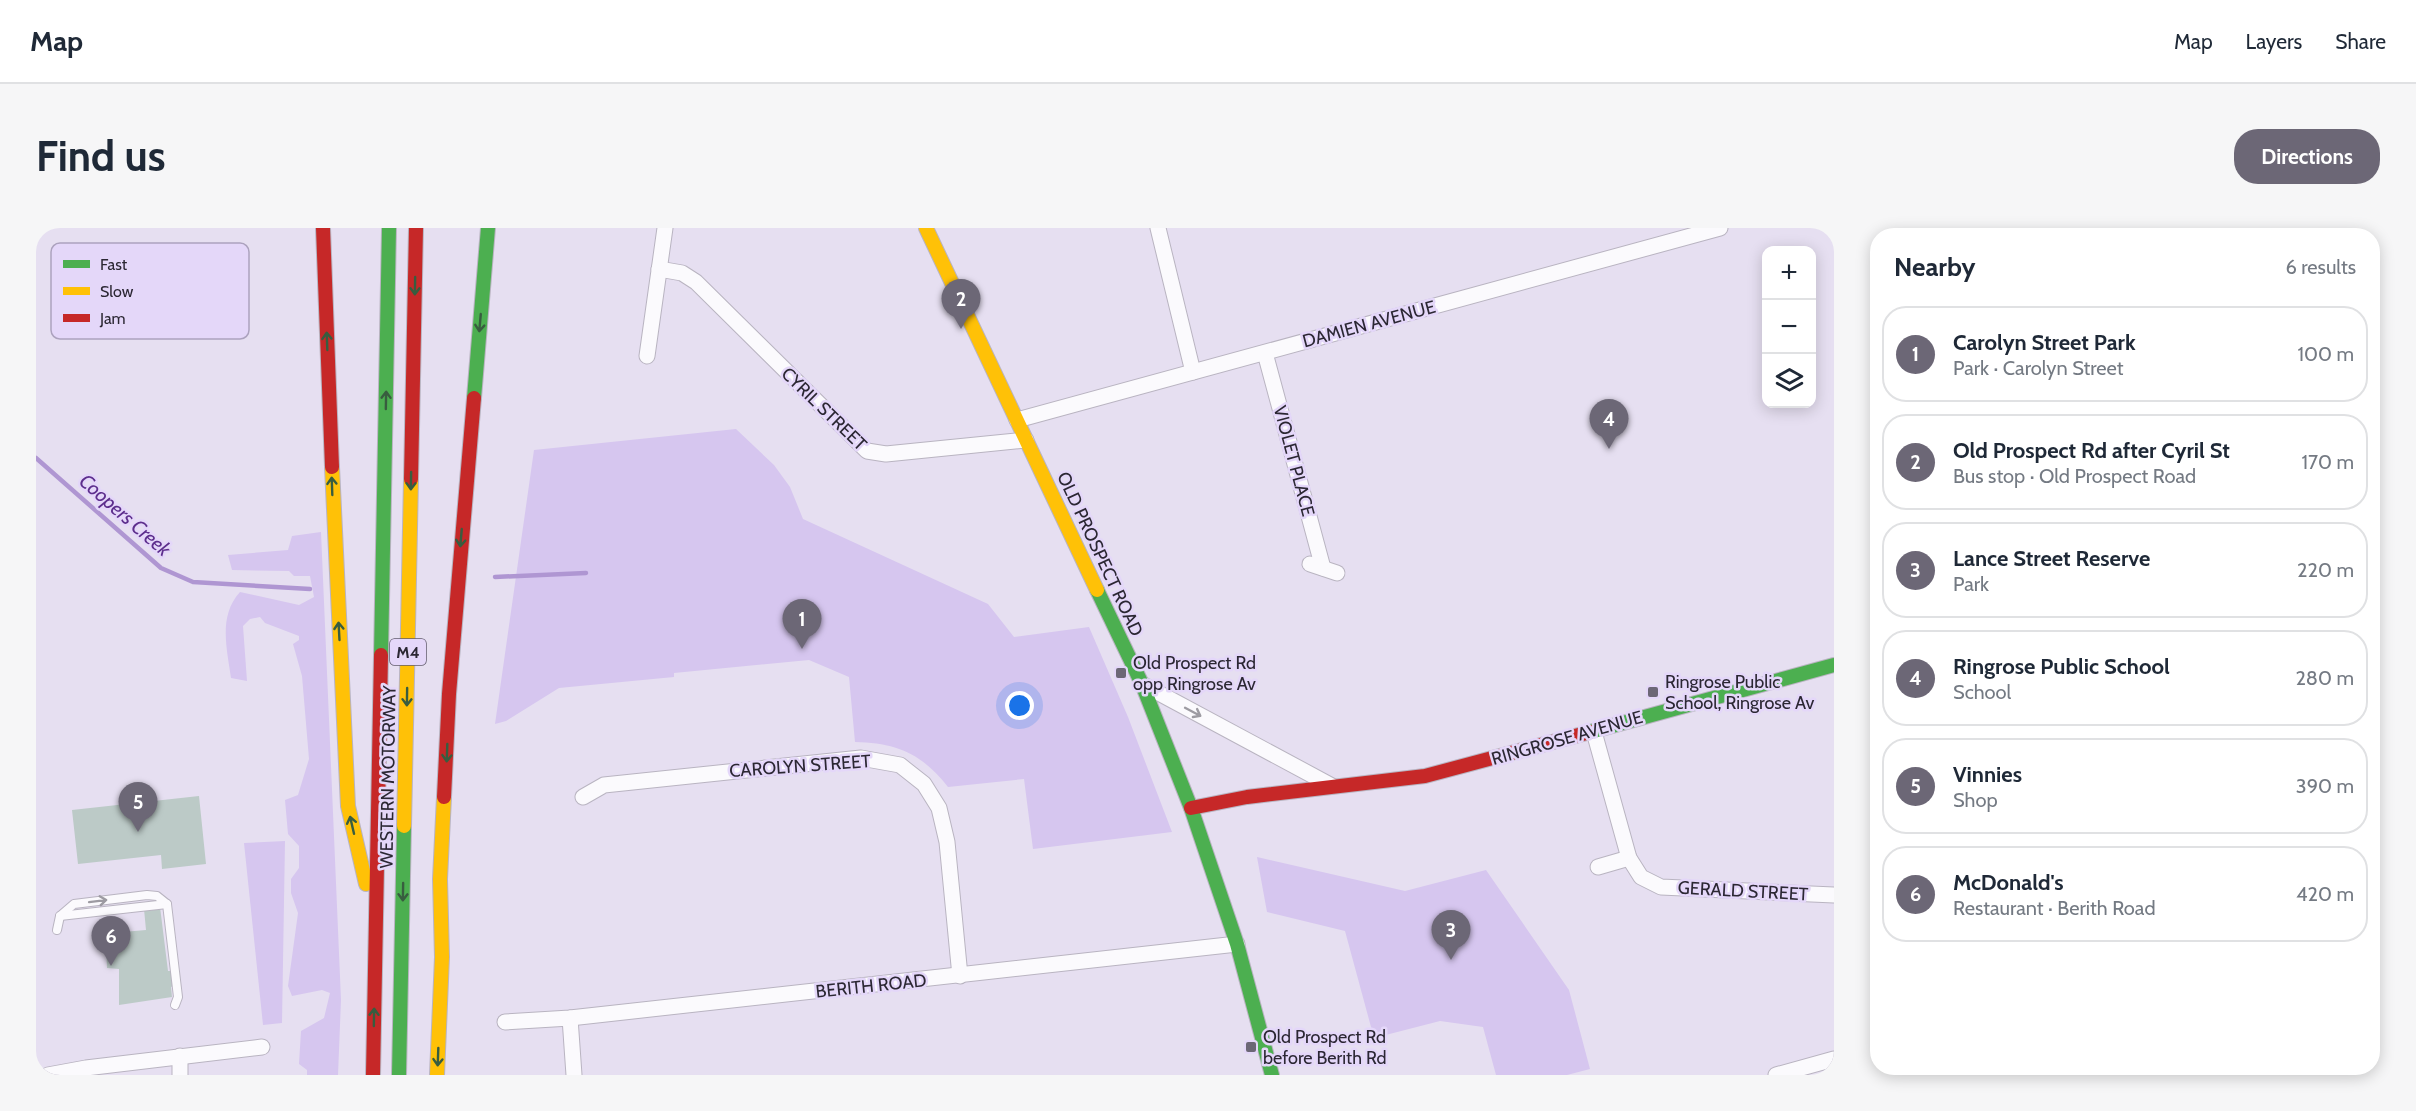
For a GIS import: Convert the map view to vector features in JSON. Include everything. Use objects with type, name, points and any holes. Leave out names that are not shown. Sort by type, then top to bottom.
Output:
[{"type":"main road","points":[[322,228],[348,806],[376,923]]},
{"type":"main road","name":"WESTERN MOTORWAY","points":[[373,1075],[389,228]]},
{"type":"main road","name":"WESTERN MOTORWAY","points":[[399,1075],[416,228]]},
{"type":"main road","points":[[437,1075],[442,957],[440,879],[449,694],[488,228]]},
{"type":"main road","points":[[467,647],[470,586],[502,228]]},
{"type":"main road","name":"OLD PROSPECT ROAD","points":[[926,228],[1142,684],[1191,808],[1237,944],[1272,1075]]},
{"type":"main road","name":"RINGROSE AVENUE","points":[[1191,808],[1246,797],[1425,776],[1594,732],[1834,665]]},
{"type":"main road","points":[[442,957],[455,849]]},
{"type":"street","points":[[647,356],[665,228]]},
{"type":"street","points":[[1158,228],[1193,372]]},
{"type":"street","name":"DAMIEN AVENUE","points":[[1017,420],[1720,228]]},
{"type":"street","name":"CYRIL STREET","points":[[659,269],[682,273],[696,282],[860,446],[871,453],[886,454],[1026,440]]},
{"type":"street","name":"VIOLET PLACE","points":[[1265,353],[1323,569]]},
{"type":"street","points":[[1142,684],[1332,786]]},
{"type":"street","name":"GERALD STREET","points":[[1594,732],[1629,858],[1641,877],[1661,887],[1834,896]]},
{"type":"street","name":"CAROLYN STREET","points":[[583,797],[604,785],[861,758],[900,765],[924,784],[939,808],[947,842],[960,976]]},
{"type":"street","points":[[1598,867],[1629,858]]},
{"type":"street","name":"BERITH ROAD","points":[[505,1022],[570,1018],[1237,944]]},
{"type":"street","points":[[570,1018],[574,1075]]},
{"type":"street","points":[[48,1075],[86,1068],[262,1047]]},
{"type":"street","points":[[180,1056],[180,1075]]},
{"type":"street","points":[[1776,1075],[1834,1059]]},
{"type":"lane","points":[[57,930],[60,916],[74,904],[147,895],[157,896],[167,904],[178,997],[175,1005]]},
{"type":"shaded area","points":[[736,429],[774,465],[790,487],[803,519],[988,604],[1014,637],[1089,627],[1128,717],[1172,832],[1033,849],[1024,779],[948,787],[929,766],[908,752],[884,745],[855,742],[849,677],[809,660],[674,673],[674,677],[559,688],[506,721],[495,724],[534,450]]},
{"type":"shaded area","points":[[321,532],[341,1000],[338,1075],[307,1075],[307,1070],[299,1064],[301,1031],[324,1018],[330,993],[322,990],[292,996],[288,986],[298,913],[291,893],[291,879],[299,868],[299,846],[288,834],[285,800],[298,795],[309,759],[302,676],[293,644],[299,640],[299,636],[265,623],[260,617],[250,619],[243,626],[247,681],[231,678],[226,644],[226,622],[233,601],[240,592],[299,605],[314,597],[310,576],[294,576],[289,571],[232,570],[228,555],[288,550],[292,536]]},
{"type":"shaded area","points":[[285,841],[282,1023],[263,1025],[244,843]]},
{"type":"shaded area","points":[[1257,857],[1405,891],[1486,870],[1569,990],[1590,1069],[1567,1075],[1496,1075],[1483,1027],[1440,1021],[1374,1038],[1345,931],[1267,912]]},
{"type":"building","points":[[199,796],[206,864],[162,869],[161,855],[78,864],[72,810]]},
{"type":"building","points":[[160,907],[168,971],[171,971],[173,986],[171,987],[172,997],[119,1005],[119,969],[107,968],[106,946],[124,945],[123,932],[146,930],[144,909]]},
{"type":"waterway","name":"Coopers Creek","points":[[36,458],[161,568],[193,582],[310,589]]},
{"type":"waterway","name":"Coopers Creek","points":[[495,577],[586,573]]},
{"type":"traffic: fast","points":[[381,655],[389,228]]},
{"type":"traffic: fast","points":[[474,398],[488,228]]},
{"type":"traffic: fast","points":[[1097,590],[1142,684],[1191,808],[1237,944],[1272,1075]]},
{"type":"traffic: fast","points":[[1590,732],[1834,665]]},
{"type":"traffic: fast","points":[[399,1075],[404,826]]},
{"type":"traffic: slow","points":[[926,228],[1097,590]]},
{"type":"traffic: slow","points":[[332,467],[348,806],[366,884]]},
{"type":"traffic: slow","points":[[404,826],[411,479]]},
{"type":"traffic: slow","points":[[437,1075],[442,957],[440,879],[444,797]]},
{"type":"traffic: jam","points":[[323,228],[332,467]]},
{"type":"traffic: jam","points":[[411,479],[416,228]]},
{"type":"traffic: jam","points":[[444,797],[449,694],[474,398]]},
{"type":"traffic: jam","points":[[373,1075],[381,655]]},
{"type":"traffic: jam","points":[[1191,808],[1247,797],[1425,776],[1590,732]]},
{"type":"place","name":"Old Prospect Rd after Cyril St","points":[[961,329]]},
{"type":"place","name":"Ringrose Public School","points":[[1609,449]]},
{"type":"place","name":"Carolyn Street Park","points":[[802,649]]},
{"type":"place","name":"Old Prospect Rd opp Ringrose Av","points":[[1121,673]]},
{"type":"place","name":"Ringrose Public School, Ringrose Av","points":[[1653,692]]},
{"type":"place","name":"Vinnies","points":[[138,832]]},
{"type":"place","name":"Lance Street Reserve","points":[[1451,960]]},
{"type":"place","name":"McDonald's","points":[[111,966]]},
{"type":"place","name":"Old Prospect Rd before Berith Rd","points":[[1251,1047]]}]
